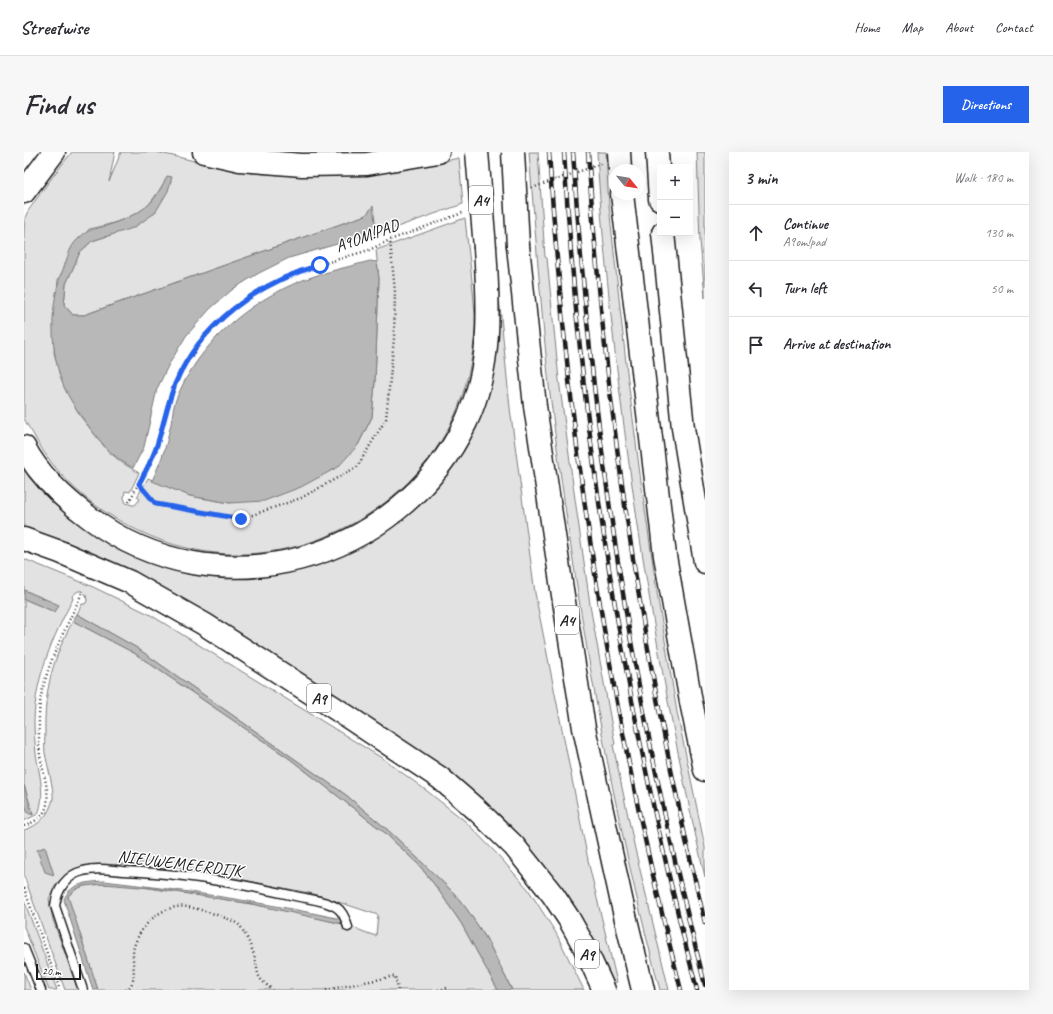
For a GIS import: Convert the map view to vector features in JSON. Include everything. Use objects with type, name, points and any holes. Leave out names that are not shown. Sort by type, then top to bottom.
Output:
[{"type":"highway","points":[[24,192],[54,152]]},
{"type":"highway","points":[[204,152],[240,160],[302,165],[367,164],[438,152]]},
{"type":"highway","name":"A4","points":[[24,446],[29,456],[48,480],[72,504],[106,530],[134,545],[154,553],[185,562],[252,567],[283,563],[317,554],[351,540],[387,518],[414,494],[436,471],[466,421],[484,370],[489,311],[477,152]]},
{"type":"highway","name":"A4","points":[[512,152],[518,246],[535,406],[562,589],[584,728],[622,903],[643,990]]},
{"type":"highway","points":[[657,152],[658,164]]},
{"type":"highway","points":[[622,200],[665,556],[691,702],[705,770]]},
{"type":"highway","points":[[663,236],[683,428],[705,562]]},
{"type":"highway","name":"A9","points":[[24,538],[130,582],[197,620],[440,778],[478,811],[514,846],[553,895],[569,919],[584,946],[604,990]]},
{"type":"lane","name":"NIEUWEMEERDIJK","points":[[83,990],[55,906],[56,897],[62,886],[70,877],[84,871],[98,870],[176,874],[324,902],[336,907],[342,913],[348,928]]},
{"type":"lane","points":[[24,948],[41,990]]},
{"type":"path","points":[[526,190],[615,161]]},
{"type":"path","name":"A9OM!PAD","points":[[129,502],[156,449],[170,397],[181,371],[202,339],[218,322],[249,296],[299,270],[369,250],[390,240],[468,211]]},
{"type":"path","points":[[139,484],[156,504],[241,519],[301,498],[357,467],[386,419],[394,338],[395,308],[390,240]]},
{"type":"path","points":[[24,826],[40,818],[47,804],[46,788],[39,752],[39,722],[42,694],[49,666],[61,636],[82,593]]},
{"type":"path","points":[[24,888],[60,990]]},
{"type":"path","points":[[126,990],[131,987],[133,980],[134,948],[140,932],[152,919],[166,909],[182,906],[198,908],[227,918],[239,925],[254,954],[256,969],[260,980],[273,990]]},
{"type":"path","points":[[326,990],[395,976],[398,990]]},
{"type":"path","points":[[438,990],[447,988]]},
{"type":"shaded area","points":[[72,152],[115,152],[109,182],[121,152],[156,152],[251,173],[296,176],[373,173],[406,169],[459,158],[463,204],[377,234],[376,229],[366,215],[84,315],[73,315],[64,305],[66,284],[80,252],[92,241],[110,235],[155,213],[168,176],[154,198],[144,209],[121,220],[89,229],[58,279],[54,353],[64,387],[81,417],[107,450],[121,462],[139,473],[130,492],[125,491],[124,498],[126,503],[135,505],[140,499],[137,497],[148,478],[190,496],[230,503],[358,445],[372,417],[375,382],[379,279],[376,250],[465,218],[475,315],[471,361],[459,405],[440,442],[415,475],[384,503],[349,526],[310,542],[270,552],[228,554],[174,545],[150,536],[127,525],[95,505],[67,481],[44,453],[24,418],[24,242],[25,219],[28,212]]},
{"type":"shaded area","points":[[529,152],[538,152],[545,257],[547,258],[559,380],[591,611],[615,744],[613,745],[635,849],[669,990],[660,990],[647,939],[612,786],[584,632],[565,508],[549,386]]},
{"type":"shaded area","points":[[597,152],[606,152],[609,206],[627,372],[641,482],[658,599],[677,712],[705,847],[705,877],[662,671],[639,533],[612,325],[601,217]]},
{"type":"shaded area","points":[[697,152],[705,152],[705,298],[700,241]]},
{"type":"shaded area","points":[[167,176],[172,177],[168,191],[155,213],[133,228],[92,241],[80,252],[66,284],[64,305],[73,315],[84,315],[366,215],[373,206],[376,229],[344,242],[289,258],[259,273],[233,289],[210,309],[186,336],[168,366],[157,389],[144,447],[133,468],[111,452],[102,443],[81,416],[68,395],[60,376],[56,361],[53,328],[54,311],[59,280],[72,246],[81,236],[89,231],[134,215],[143,209],[156,196]]},
{"type":"shaded area","points":[[494,246],[510,408],[535,593],[589,865],[617,982],[614,983],[569,898],[555,879],[501,816],[448,771],[388,729],[175,596],[66,544],[24,528],[24,461],[118,545],[310,564],[457,453]]},
{"type":"shaded area","points":[[370,261],[377,262],[379,279],[375,382],[372,417],[358,445],[338,467],[301,487],[264,501],[230,503],[190,496],[152,481],[166,445],[175,402],[196,362],[210,344],[244,313],[262,300],[282,289],[311,277]]},
{"type":"shaded area","points":[[24,559],[91,586],[149,614],[385,760],[427,791],[465,821],[528,889],[556,933],[584,990],[512,990],[486,938],[466,908],[453,892],[389,831],[346,795],[137,648],[77,614],[82,604],[85,604],[87,601],[86,595],[82,591],[78,591],[72,596],[73,599],[52,643],[42,673],[35,705],[34,733],[42,792],[38,814],[24,821],[24,803],[28,813],[33,814],[24,785],[24,599],[55,612],[58,605],[24,590]]},
{"type":"shaded area","points":[[24,590],[59,605],[55,612],[24,599]]},
{"type":"shaded area","points":[[77,614],[137,648],[346,795],[389,831],[453,892],[466,908],[486,938],[512,990],[498,990],[461,923],[437,888],[419,865],[384,832],[290,759],[134,653],[73,621]]},
{"type":"shaded area","points":[[73,621],[134,653],[290,759],[384,832],[419,865],[437,888],[461,923],[498,990],[98,990],[68,896],[75,890],[84,886],[104,884],[126,885],[234,901],[346,925],[376,936],[378,915],[314,894],[154,862],[84,867],[72,872],[56,884],[49,899],[53,920],[78,990],[65,990],[24,876],[24,830],[39,822],[52,804],[53,794],[45,750],[46,702],[55,661]],"holes":[[[45,847],[53,875],[37,851]]]},
{"type":"shaded area","points":[[24,785],[33,815],[28,813],[24,803]]},
{"type":"shaded area","points":[[45,847],[54,875],[45,872],[37,850]]},
{"type":"shaded area","points":[[104,881],[193,892],[282,907],[341,919],[343,924],[252,904],[151,888],[104,884],[83,886],[68,896],[98,990],[93,990],[64,900],[70,890],[80,884]]},
{"type":"shaded area","points":[[24,900],[57,990],[49,990],[24,927]]},
{"type":"shaded area","points":[[24,972],[31,990],[24,990]]},
{"type":"railway","points":[[549,152],[567,364],[595,574],[633,783],[681,990]]},
{"type":"railway","points":[[564,152],[571,258],[582,363],[594,469],[610,574],[628,679],[649,783],[697,990]]},
{"type":"railway","points":[[573,152],[591,362],[604,467],[620,572],[637,676],[657,780],[705,985]]},
{"type":"railway","points":[[588,152],[595,249],[605,346],[616,443],[630,540],[663,732],[705,923]]},
{"type":"route","points":[[241,519],[156,504],[139,484],[156,449],[170,397],[181,371],[202,339],[218,322],[249,296],[299,270],[320,265]]}]
